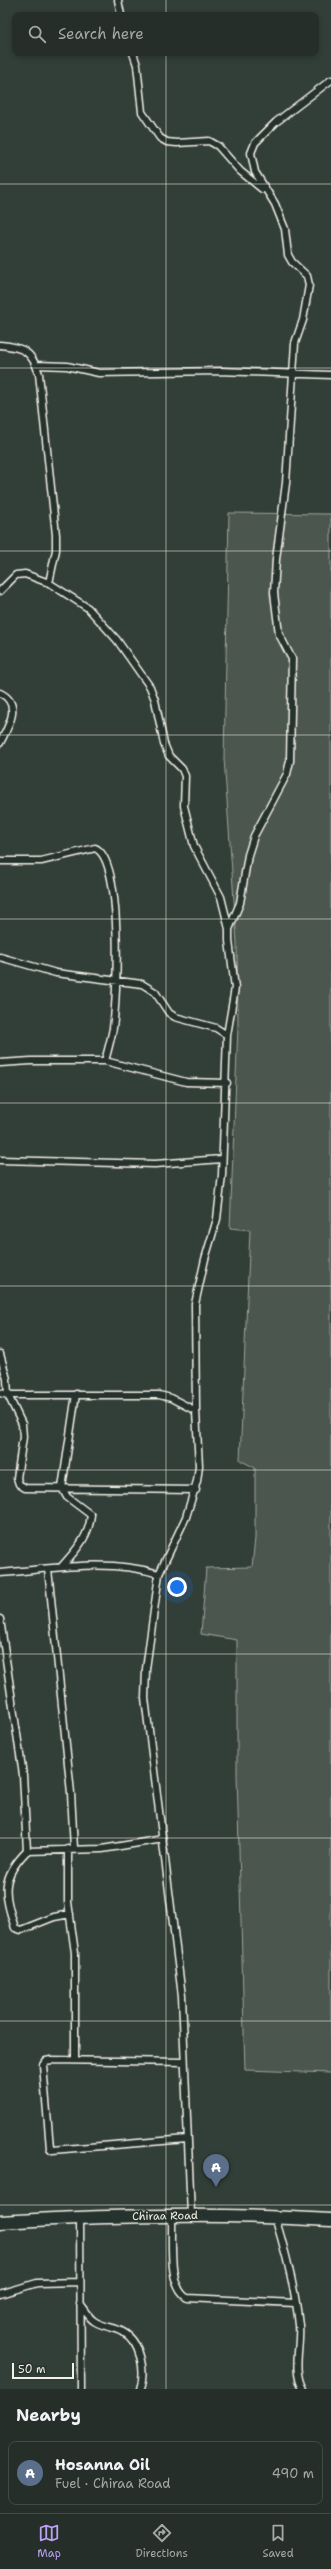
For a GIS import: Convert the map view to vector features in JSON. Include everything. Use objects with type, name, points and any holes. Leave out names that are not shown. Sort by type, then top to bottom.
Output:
[{"type":"highway","name":"Chiraa Road","points":[[0,2222],[80,2217],[172,2215],[275,2217],[331,2220]]},
{"type":"street","points":[[118,0],[120,12]]},
{"type":"street","points":[[134,56],[142,112],[160,138],[167,142],[177,143],[209,141],[218,146],[240,171],[265,191]]},
{"type":"street","points":[[191,2215],[182,1996],[145,1698],[146,1669],[159,1574],[186,1517],[196,1490],[199,1466],[196,1411],[195,1304],[205,1259],[217,1219],[227,1083],[227,1035],[235,988],[229,941],[230,929],[240,903],[248,855],[254,836],[286,774],[290,761],[292,659],[279,634],[274,593],[276,559],[286,483],[296,343],[303,320],[309,285],[307,276],[292,262],[288,254],[285,229],[275,204],[265,191],[252,163],[251,153],[255,143],[287,112],[331,80]]},
{"type":"street","points":[[0,345],[22,348],[36,365],[56,535],[56,550],[49,583]]},
{"type":"street","points":[[36,365],[67,366],[98,373],[219,371],[331,375]]},
{"type":"street","points":[[0,591],[16,576],[25,574],[49,583],[88,608],[116,640],[150,687],[155,700],[164,744],[169,756],[182,769],[185,776],[184,806],[194,846],[221,897],[230,929]]},
{"type":"street","points":[[0,693],[11,704],[13,712],[0,742]]},
{"type":"street","points":[[0,860],[41,861],[58,858],[86,849],[101,851],[110,881],[116,925],[117,981],[113,1028],[105,1061]]},
{"type":"street","points":[[0,957],[56,973],[142,984],[149,988],[169,1013],[216,1028],[227,1035]]},
{"type":"street","points":[[0,1063],[31,1061],[105,1061],[186,1082],[227,1083]]},
{"type":"street","points":[[0,1160],[155,1164],[222,1159]]},
{"type":"street","points":[[0,1354],[7,1379],[8,1395],[22,1424],[17,1478],[19,1484],[25,1488],[196,1490]]},
{"type":"street","points":[[0,1393],[8,1395],[160,1395],[172,1398],[196,1411]]},
{"type":"street","points":[[62,1566],[83,1543],[91,1515],[67,1497],[62,1488],[76,1394]]},
{"type":"street","points":[[0,1573],[48,1569],[62,1566],[116,1565],[142,1569],[159,1574]]},
{"type":"street","points":[[48,1569],[71,1793],[70,1914],[75,1953],[75,2060]]},
{"type":"street","points":[[0,1619],[23,1775],[27,1851]]},
{"type":"street","points":[[70,1914],[54,1917],[21,1930],[14,1928],[3,1889],[4,1880],[18,1858],[27,1851],[102,1849],[163,1839]]},
{"type":"street","points":[[184,2062],[50,2060],[43,2064],[50,2148],[52,2150],[187,2140]]},
{"type":"street","points":[[172,2215],[174,2281],[181,2294],[187,2298],[295,2303]]},
{"type":"street","points":[[80,2217],[79,2282],[81,2389]]},
{"type":"street","points":[[275,2217],[291,2269],[299,2326],[298,2370],[303,2389]]},
{"type":"street","points":[[0,2294],[37,2283],[79,2282]]},
{"type":"street","points":[[80,2304],[94,2321],[123,2332],[131,2338],[138,2352],[143,2374],[140,2389]]},
{"type":"shaded area","points":[[229,513],[331,514],[331,2073],[245,2070],[237,1774],[237,1640],[201,1634],[206,1568],[252,1567],[255,1538],[255,1468],[240,1460],[250,1230],[230,1228],[238,1026],[237,943],[224,758]]},
{"type":"place","name":"Hosanna Oil","points":[[216,2187]]}]
